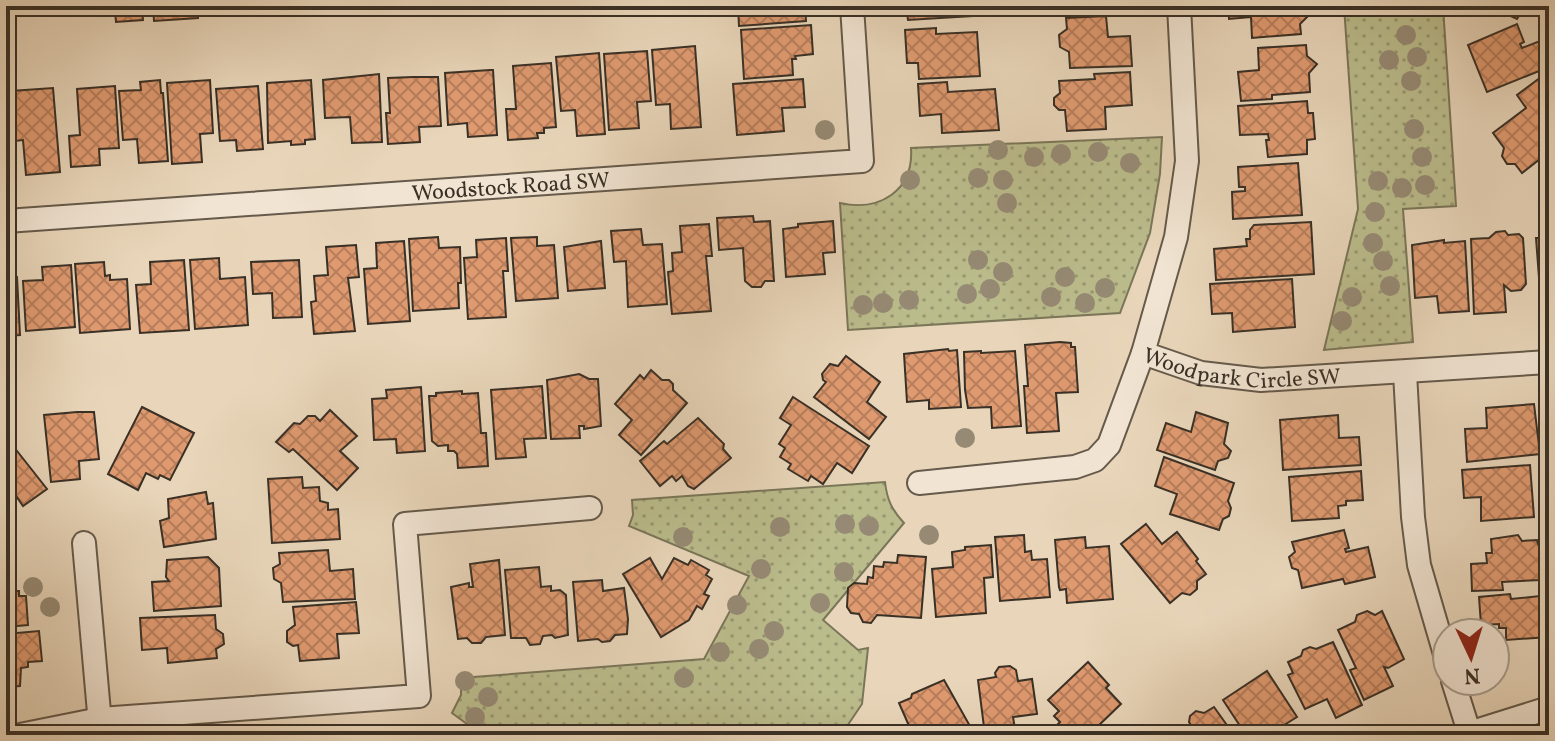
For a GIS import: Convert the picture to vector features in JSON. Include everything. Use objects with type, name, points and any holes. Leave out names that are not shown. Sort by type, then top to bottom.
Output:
[{"type":"street","name":"Woodstock Road SW","points":[[6,221],[862,161],[852,6]]},
{"type":"street","name":"Woodpark Circle SW","points":[[1179,6],[1186,123],[1185,173],[1176,237],[1143,353],[1201,373],[1261,380],[1549,362]]},
{"type":"street","points":[[919,483],[1075,467],[1095,460],[1109,445],[1143,353]]},
{"type":"street","points":[[1405,373],[1413,517],[1419,565],[1434,617]]},
{"type":"street","points":[[20,735],[419,696],[405,524],[590,508]]},
{"type":"street","points":[[84,543],[100,727]]},
{"type":"street","points":[[1457,697],[1467,734],[1549,708]]},
{"type":"green space","points":[[1344,6],[1443,6],[1456,206],[1403,209],[1413,342],[1324,350],[1358,209]]},
{"type":"green space","points":[[1162,137],[1160,174],[1150,233],[1120,313],[848,330],[840,203],[868,204],[891,195],[907,176],[911,148]]},
{"type":"green space","points":[[885,482],[891,504],[904,523],[823,620],[858,650],[868,648],[862,704],[841,735],[482,735],[452,713],[461,695],[461,678],[704,659],[749,576],[629,526],[633,515],[632,500]]},
{"type":"building","points":[[6,6],[24,6],[24,10],[6,11]]},
{"type":"building","points":[[28,6],[79,6],[79,10],[29,15]]},
{"type":"building","points":[[93,6],[142,6],[143,20],[116,22],[115,11],[93,12]]},
{"type":"building","points":[[153,6],[197,6],[198,18],[154,21]]},
{"type":"building","points":[[204,6],[274,6],[274,9],[205,16]]},
{"type":"building","points":[[738,6],[805,6],[806,21],[739,26]]},
{"type":"building","points":[[906,6],[989,6],[989,15],[908,20]]},
{"type":"building","points":[[1056,6],[1105,6],[1105,8],[1056,11]]},
{"type":"building","points":[[1229,6],[1299,6],[1309,15],[1300,24],[1301,34],[1252,38],[1251,17],[1229,19]]},
{"type":"building","points":[[1489,6],[1525,6],[1517,19]]},
{"type":"building","points":[[1106,16],[1108,37],[1130,36],[1132,66],[1070,68],[1069,52],[1060,47],[1059,35],[1067,29],[1066,18]]},
{"type":"building","points":[[1517,24],[1524,42],[1520,44],[1522,48],[1540,41],[1549,67],[1487,92],[1468,45]]},
{"type":"building","points":[[811,25],[813,54],[792,59],[793,75],[744,79],[741,30]]},
{"type":"building","points":[[936,28],[936,34],[977,32],[980,76],[919,79],[918,63],[907,63],[905,30]]},
{"type":"building","points":[[1306,45],[1307,56],[1317,64],[1309,73],[1310,92],[1241,101],[1238,72],[1259,70],[1258,48]]},
{"type":"building","points":[[695,46],[701,127],[671,129],[670,104],[656,105],[652,50]]},
{"type":"building","points":[[647,51],[651,101],[637,102],[639,128],[609,130],[604,54]]},
{"type":"building","points":[[599,53],[605,134],[577,136],[575,110],[561,111],[556,57]]},
{"type":"building","points":[[551,63],[556,127],[544,128],[544,133],[537,133],[538,138],[508,140],[506,109],[516,109],[513,66]]},
{"type":"building","points":[[493,70],[497,135],[468,137],[467,123],[448,125],[445,73]]},
{"type":"building","points":[[1130,72],[1132,105],[1105,107],[1106,129],[1067,131],[1065,110],[1059,110],[1054,105],[1054,98],[1060,93],[1059,81],[1095,79],[1094,74]]},
{"type":"building","points":[[379,74],[382,142],[352,143],[350,117],[325,118],[323,80]]},
{"type":"building","points":[[438,77],[441,126],[419,127],[420,142],[388,144],[388,78]]},
{"type":"building","points":[[1541,77],[1549,86],[1549,152],[1522,173],[1515,164],[1507,164],[1502,156],[1504,148],[1493,133],[1526,108],[1517,95]]},
{"type":"building","points":[[803,79],[805,107],[782,108],[784,131],[737,135],[733,84]]},
{"type":"building","points":[[160,80],[168,161],[139,163],[137,139],[123,140],[119,91],[141,90],[140,82]]},
{"type":"building","points":[[210,80],[213,133],[200,134],[202,162],[172,164],[167,83]]},
{"type":"building","points":[[311,80],[315,139],[305,140],[305,144],[291,145],[291,141],[268,143],[267,83]]},
{"type":"building","points":[[947,82],[948,92],[995,89],[999,130],[942,133],[941,114],[920,116],[918,84]]},
{"type":"building","points":[[115,86],[119,148],[99,149],[100,165],[71,167],[69,136],[80,135],[77,89]]},
{"type":"building","points":[[258,86],[263,149],[237,151],[236,140],[220,141],[216,89]]},
{"type":"building","points":[[53,88],[60,172],[26,175],[23,140],[15,141],[11,91]]},
{"type":"building","points":[[1307,101],[1308,113],[1313,113],[1315,139],[1307,140],[1307,154],[1268,157],[1268,134],[1240,135],[1238,106]]},
{"type":"building","points":[[1298,163],[1302,215],[1233,219],[1232,192],[1245,191],[1245,187],[1239,187],[1238,167]]},
{"type":"building","points":[[753,216],[754,222],[770,221],[774,281],[765,281],[761,287],[752,287],[745,281],[743,248],[719,250],[717,218]]},
{"type":"building","points":[[833,221],[835,252],[823,253],[825,274],[786,277],[783,229],[798,227],[798,224]]},
{"type":"building","points":[[1311,222],[1314,274],[1216,280],[1214,249],[1247,246],[1246,239],[1250,239],[1250,230],[1254,225]]},
{"type":"building","points":[[709,224],[712,256],[706,256],[711,311],[672,314],[668,272],[673,271],[672,253],[682,252],[680,226]]},
{"type":"building","points":[[641,229],[643,245],[662,244],[667,304],[628,307],[626,261],[614,262],[611,231]]},
{"type":"building","points":[[1505,231],[1508,235],[1519,234],[1523,238],[1526,284],[1521,290],[1511,291],[1504,285],[1506,312],[1474,314],[1471,239],[1489,238],[1496,232]]},
{"type":"building","points":[[438,237],[439,248],[460,247],[459,308],[413,311],[409,239]]},
{"type":"building","points":[[537,237],[537,246],[554,245],[558,298],[516,301],[511,238]]},
{"type":"building","points":[[506,238],[508,271],[503,271],[506,317],[468,319],[464,258],[477,257],[476,240]]},
{"type":"building","points":[[1536,238],[1549,238],[1549,290],[1540,291]]},
{"type":"building","points":[[1444,240],[1444,243],[1465,241],[1469,311],[1439,313],[1437,296],[1415,298],[1412,245]]},
{"type":"building","points":[[404,241],[410,321],[368,324],[364,269],[377,268],[376,243]]},
{"type":"building","points":[[601,241],[605,288],[568,291],[564,247]]},
{"type":"building","points":[[356,245],[359,277],[348,278],[355,331],[314,334],[311,302],[316,301],[314,276],[328,275],[326,247]]},
{"type":"building","points":[[219,258],[220,279],[245,277],[248,325],[195,329],[190,260]]},
{"type":"building","points":[[184,260],[189,330],[140,333],[136,285],[151,284],[150,262]]},
{"type":"building","points":[[299,260],[302,317],[273,318],[272,293],[253,294],[251,262]]},
{"type":"building","points":[[104,262],[105,276],[110,275],[110,280],[127,279],[130,329],[80,333],[75,264]]},
{"type":"building","points":[[71,265],[75,327],[26,331],[23,281],[43,280],[42,267]]},
{"type":"building","points":[[17,277],[20,335],[6,336],[6,278]]},
{"type":"building","points":[[1292,279],[1295,327],[1233,332],[1232,313],[1212,314],[1210,284]]},
{"type":"building","points":[[1071,343],[1071,347],[1075,347],[1078,392],[1056,393],[1059,431],[1027,433],[1025,345]]},
{"type":"building","points":[[957,350],[961,407],[929,409],[929,400],[907,402],[904,354]]},
{"type":"building","points":[[1015,351],[1021,426],[992,428],[991,407],[968,408],[964,352]]},
{"type":"building","points":[[846,356],[880,382],[867,402],[886,417],[869,439],[814,397],[826,382],[822,374],[830,364],[838,366]]},
{"type":"building","points":[[651,370],[662,380],[669,380],[673,390],[687,403],[641,455],[619,435],[632,420],[615,404],[640,375],[644,379]]},
{"type":"building","points":[[579,374],[598,379],[601,426],[584,429],[584,426],[579,426],[580,438],[551,439],[547,380]]},
{"type":"building","points":[[542,386],[546,438],[524,439],[526,457],[496,459],[491,390]]},
{"type":"building","points":[[421,387],[425,451],[397,453],[396,439],[374,440],[372,399],[387,398],[386,390]]},
{"type":"building","points":[[462,391],[462,394],[478,393],[481,433],[486,433],[488,466],[458,468],[457,454],[448,451],[448,445],[438,446],[432,441],[429,396]]},
{"type":"building","points":[[793,397],[869,446],[852,473],[837,463],[823,484],[811,476],[808,481],[788,469],[791,464],[780,457],[785,448],[779,444],[791,425],[780,418]]},
{"type":"building","points":[[1534,404],[1540,454],[1467,462],[1465,429],[1487,428],[1486,408]]},
{"type":"building","points":[[142,407],[194,433],[170,480],[146,473],[138,490],[108,474]]},
{"type":"building","points":[[330,410],[357,436],[340,451],[358,468],[337,490],[293,449],[289,452],[276,442],[294,423],[300,424],[308,416],[315,416],[320,421]]},
{"type":"building","points":[[94,412],[99,459],[79,461],[80,479],[51,482],[44,415]]},
{"type":"building","points":[[1196,412],[1228,423],[1224,444],[1231,451],[1228,458],[1218,461],[1215,470],[1157,450],[1166,423],[1191,432]]},
{"type":"building","points":[[1338,415],[1339,438],[1359,437],[1361,465],[1283,470],[1280,420]]},
{"type":"building","points":[[698,418],[724,444],[723,449],[731,458],[694,489],[682,476],[676,481],[672,476],[660,486],[640,461],[664,441],[667,444]]},
{"type":"building","points":[[6,437],[47,489],[23,506],[12,490],[6,495]]},
{"type":"building","points":[[1164,457],[1234,483],[1228,501],[1231,508],[1229,516],[1223,519],[1219,530],[1170,514],[1177,494],[1155,486]]},
{"type":"building","points":[[1530,465],[1534,517],[1481,521],[1481,497],[1464,498],[1462,470]]},
{"type":"building","points":[[1361,471],[1363,500],[1346,501],[1346,505],[1338,506],[1339,518],[1292,521],[1289,477]]},
{"type":"building","points":[[302,477],[303,488],[319,487],[320,501],[328,503],[328,510],[338,509],[340,539],[272,543],[268,479]]},
{"type":"building","points":[[206,492],[208,504],[213,503],[216,539],[164,547],[160,521],[169,518],[168,499]]},
{"type":"building","points":[[1146,524],[1162,544],[1177,532],[1198,559],[1196,561],[1206,574],[1197,581],[1197,589],[1190,595],[1182,593],[1170,603],[1121,544]]},
{"type":"building","points":[[1344,530],[1349,548],[1345,549],[1346,552],[1368,547],[1375,577],[1345,584],[1343,579],[1302,588],[1298,570],[1292,568],[1289,557],[1295,552],[1292,542]]},
{"type":"building","points":[[1024,535],[1025,552],[1031,551],[1032,560],[1047,559],[1050,597],[1000,601],[995,537]]},
{"type":"building","points":[[1518,535],[1522,541],[1537,540],[1538,544],[1548,549],[1548,563],[1539,570],[1540,580],[1502,582],[1503,590],[1472,591],[1471,564],[1487,563],[1486,553],[1492,553],[1491,539]]},
{"type":"building","points":[[11,536],[13,566],[6,567],[6,537]]},
{"type":"building","points":[[1085,537],[1086,548],[1109,546],[1113,599],[1067,603],[1066,589],[1060,590],[1059,587],[1055,540]]},
{"type":"building","points":[[991,545],[993,577],[984,578],[986,613],[936,617],[932,569],[953,567],[952,552],[965,550],[965,547]]},
{"type":"building","points":[[328,550],[330,571],[353,569],[355,599],[283,602],[281,583],[274,579],[273,568],[280,564],[279,553]]},
{"type":"building","points":[[898,555],[926,557],[921,618],[877,615],[871,623],[863,622],[859,614],[851,613],[847,607],[848,588],[854,583],[867,584],[868,577],[873,578],[874,566],[883,567],[884,562],[897,563]]},
{"type":"building","points":[[208,557],[219,568],[221,606],[154,611],[152,582],[169,581],[166,577],[167,560]]},
{"type":"building","points":[[650,558],[662,579],[674,558],[688,565],[691,560],[709,570],[706,575],[712,579],[704,594],[709,596],[702,609],[697,606],[689,620],[661,637],[623,574]]},
{"type":"building","points":[[499,560],[505,635],[486,637],[481,643],[472,643],[467,638],[458,639],[451,587],[469,583],[469,587],[473,587],[470,564]]},
{"type":"building","points":[[539,567],[541,587],[551,586],[551,591],[560,590],[566,595],[568,635],[555,638],[552,635],[543,636],[540,644],[530,645],[526,638],[511,638],[505,570]]},
{"type":"building","points":[[6,578],[13,578],[14,591],[19,591],[19,596],[26,596],[28,625],[6,627]]},
{"type":"building","points":[[602,580],[603,591],[624,588],[627,634],[615,635],[610,641],[578,641],[573,582]]},
{"type":"building","points":[[1510,594],[1511,599],[1549,595],[1549,637],[1511,640],[1511,617],[1480,617],[1479,597]]},
{"type":"building","points":[[356,602],[359,633],[337,634],[339,658],[300,661],[298,645],[287,642],[287,631],[295,625],[293,607]]},
{"type":"building","points":[[1367,611],[1375,615],[1382,611],[1404,659],[1388,668],[1384,667],[1393,686],[1364,700],[1350,670],[1356,668],[1338,630],[1355,622],[1357,615]]},
{"type":"building","points":[[215,615],[216,629],[223,634],[224,644],[216,649],[217,658],[168,663],[167,648],[142,650],[140,618]]},
{"type":"building","points":[[39,631],[42,661],[28,662],[28,667],[21,668],[20,686],[6,687],[6,634]]},
{"type":"building","points":[[1333,642],[1362,705],[1336,718],[1327,699],[1305,709],[1288,675],[1293,673],[1288,662],[1301,656],[1303,650]]},
{"type":"building","points":[[1088,662],[1121,704],[1095,729],[1100,735],[1047,735],[1060,722],[1054,716],[1059,711],[1048,700]]},
{"type":"building","points":[[1010,666],[1016,670],[1018,681],[1032,679],[1037,714],[1013,717],[1016,735],[985,735],[978,680],[996,677],[999,667]]},
{"type":"building","points":[[1267,671],[1297,717],[1276,730],[1279,735],[1246,735],[1223,700]]},
{"type":"building","points":[[944,680],[975,735],[913,735],[899,703]]},
{"type":"building","points":[[1214,707],[1234,735],[1181,735],[1192,727],[1190,716],[1196,711],[1204,713]]}]
